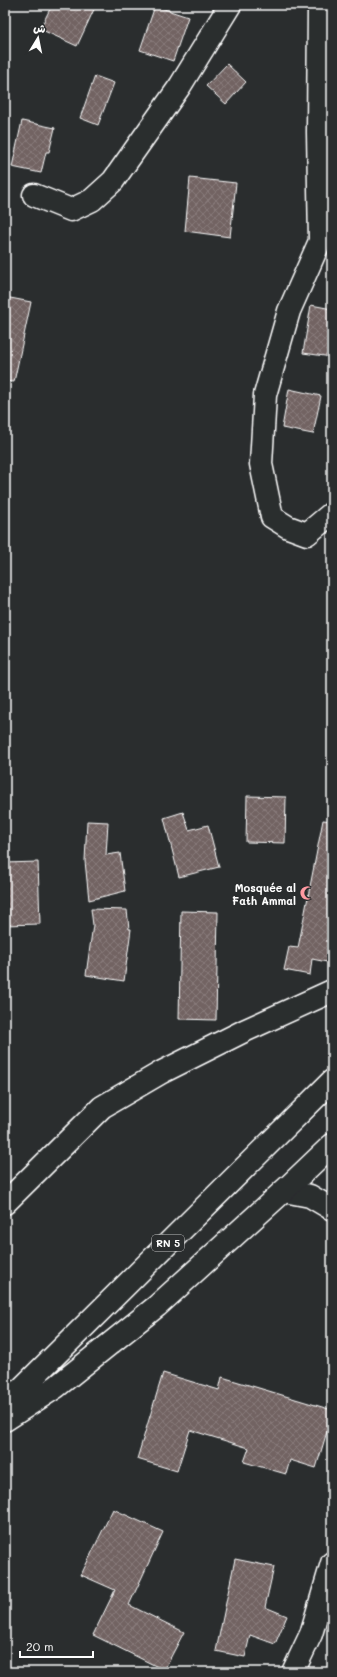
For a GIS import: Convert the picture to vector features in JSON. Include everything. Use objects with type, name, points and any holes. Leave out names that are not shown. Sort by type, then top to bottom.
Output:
[{"type":"main road","points":[[34,195],[71,210],[92,200],[113,181],[180,86],[230,5]]},
{"type":"main road","points":[[319,5],[318,132],[320,241],[289,311],[265,395],[261,464],[272,517],[288,527],[307,534],[332,513]]},
{"type":"main road","points":[[5,1203],[102,1107],[162,1072],[244,1031],[332,991]]},
{"type":"main road","name":"RN 5","points":[[5,1405],[332,1081]]},
{"type":"main road","points":[[5,1420],[56,1388],[157,1306],[284,1191],[332,1145]]},
{"type":"main road","points":[[284,1191],[310,1196],[332,1209]]},
{"type":"main road","points":[[293,1672],[311,1634],[332,1563]]},
{"type":"building","points":[[52,5],[96,5],[77,46],[40,29]]},
{"type":"building","points":[[155,6],[188,17],[173,61],[140,50]]},
{"type":"building","points":[[227,64],[246,82],[226,104],[206,86]]},
{"type":"building","points":[[95,76],[114,83],[98,125],[80,118]]},
{"type":"building","points":[[22,121],[55,128],[49,152],[46,152],[41,173],[12,167]]},
{"type":"building","points":[[190,178],[236,183],[230,237],[185,231]]},
{"type":"building","points":[[5,297],[31,302],[14,382],[5,381]]},
{"type":"building","points":[[311,305],[332,309],[332,357],[303,353]]},
{"type":"building","points":[[289,389],[321,396],[313,434],[282,428]]},
{"type":"building","points":[[247,796],[286,797],[285,843],[246,842]]},
{"type":"building","points":[[183,812],[189,830],[208,825],[219,867],[179,877],[164,818]]},
{"type":"building","name":"Mosquée al Fath Ammal","points":[[323,820],[332,821],[332,963],[312,959],[310,975],[284,970],[289,947],[298,948]]},
{"type":"building","points":[[87,821],[108,822],[106,855],[120,853],[125,891],[89,900],[85,861]]},
{"type":"building","points":[[38,862],[40,924],[5,925],[5,863]]},
{"type":"building","points":[[91,909],[127,910],[129,929],[131,929],[124,981],[86,975],[93,925]]},
{"type":"building","points":[[181,911],[218,912],[216,1020],[179,1019]]},
{"type":"building","points":[[163,1373],[219,1390],[222,1377],[332,1410],[332,1415],[316,1468],[290,1460],[286,1474],[244,1462],[249,1448],[190,1430],[177,1471],[137,1459]]},
{"type":"building","points":[[113,1509],[163,1532],[129,1605],[184,1632],[164,1670],[93,1635],[115,1590],[81,1575]]},
{"type":"building","points":[[235,1559],[274,1567],[265,1607],[287,1616],[275,1644],[250,1635],[245,1657],[216,1651]]},
{"type":"place","name":"Mosquée al Fath Ammal","points":[[307,893]]}]
